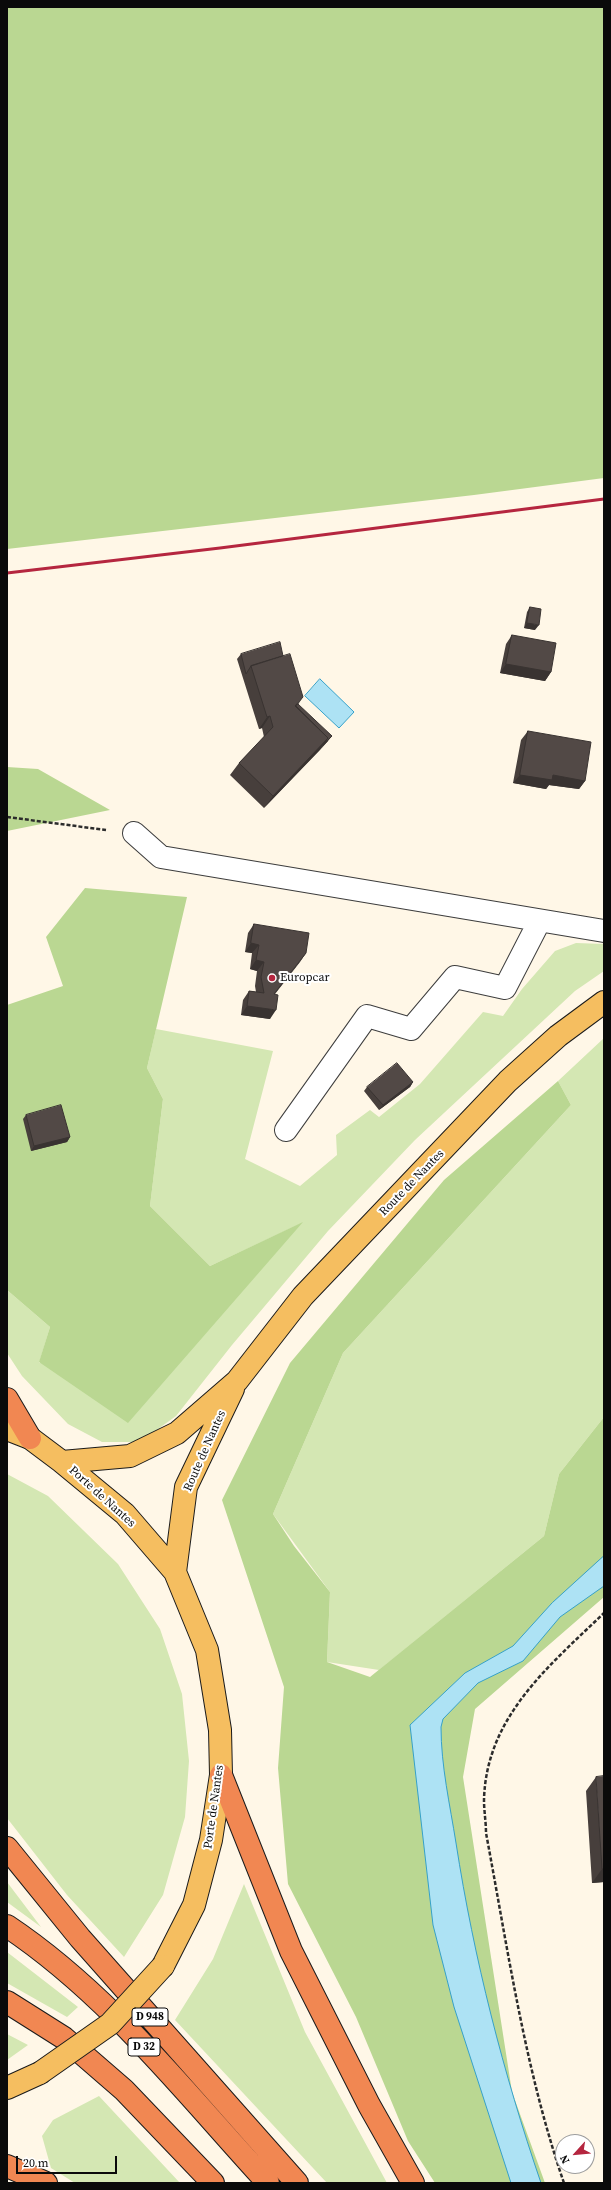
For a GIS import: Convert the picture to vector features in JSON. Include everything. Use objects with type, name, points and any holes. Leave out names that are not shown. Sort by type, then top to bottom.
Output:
[{"type":"highway","points":[[7,1399],[30,1438]]},
{"type":"highway","points":[[221,1775],[291,1951],[369,2105],[413,2183]]},
{"type":"highway","name":"D 948","points":[[7,1848],[80,1938],[297,2183]]},
{"type":"highway","name":"D 32","points":[[7,1926],[75,1978],[106,2007],[268,2183]]},
{"type":"highway","points":[[7,2002],[64,2038],[124,2090],[213,2183]]},
{"type":"highway","points":[[7,2166],[46,2183]]},
{"type":"main road","name":"Route de Nantes","points":[[62,1462],[130,1456],[177,1433],[237,1381],[303,1296],[508,1081],[558,1036],[604,1002]]},
{"type":"main road","name":"Route de Nantes","points":[[175,1572],[186,1487],[237,1381]]},
{"type":"main road","name":"Porte de Nantes","points":[[7,1429],[30,1438],[62,1462],[125,1514],[175,1572],[207,1650],[220,1730],[221,1775],[211,1840],[194,1905],[163,1966],[110,2024],[40,2072],[7,2088]]},
{"type":"street","points":[[134,833],[161,858],[539,922],[604,931]]},
{"type":"street","points":[[286,1130],[366,1016],[411,1029],[455,977],[505,988],[539,922]]},
{"type":"path","points":[[564,2183],[548,2135],[536,2091],[486,1833],[484,1799],[489,1769],[497,1741],[513,1708],[545,1670],[604,1613]]},
{"type":"green space","points":[[7,7],[604,7],[604,478],[474,495],[7,549]]},
{"type":"green space","points":[[7,767],[38,769],[110,810],[7,831]]},
{"type":"green space","points":[[85,888],[187,897],[147,1068],[163,1099],[150,1206],[210,1266],[303,1222],[128,1423],[39,1362],[50,1327],[7,1290],[7,1005],[63,986],[46,937]]},
{"type":"green space","points":[[576,943],[604,944],[604,971],[575,991],[415,1140],[328,1231],[232,1345],[176,1416],[140,1442],[102,1442],[68,1424],[22,1376],[7,1353],[7,1290],[50,1327],[39,1363],[302,1223],[210,1266],[150,1206],[163,1099],[147,1068],[156,1029],[273,1051],[245,1159],[300,1186],[337,1155],[336,1135],[370,1110],[379,1117],[420,1084],[483,1012],[503,1016],[522,989],[555,951]]},
{"type":"green space","points":[[604,1038],[604,1417],[559,1474],[544,1536],[379,1670],[327,1662],[330,1592],[273,1514],[343,1353],[571,1105],[558,1081]]},
{"type":"green space","points":[[558,1081],[571,1105],[343,1353],[273,1514],[294,1546],[330,1592],[327,1662],[370,1677],[544,1536],[559,1474],[604,1417],[604,1597],[475,1709],[463,1777],[512,2092],[545,2183],[435,2183],[408,2141],[356,2017],[288,1884],[278,1768],[284,1687],[222,1500],[290,1363],[444,1180]]},
{"type":"green space","points":[[7,1474],[48,1496],[118,1564],[160,1629],[182,1694],[189,1761],[185,1817],[163,1895],[124,1957],[67,1895],[7,1818]]},
{"type":"green space","points":[[7,1882],[41,1927],[7,1902]]},
{"type":"green space","points":[[244,1884],[305,2032],[387,2183],[327,2183],[175,2020],[213,1959]]},
{"type":"green space","points":[[7,1952],[78,2007],[67,2017],[7,1983]]},
{"type":"green space","points":[[7,2034],[28,2045],[7,2060]]},
{"type":"green space","points":[[99,2096],[180,2183],[75,2183],[51,2168],[42,2136],[53,2120]]},
{"type":"water","points":[[320,679],[354,712],[339,728],[305,696]]},
{"type":"water","points":[[604,1556],[604,1586],[560,1617],[523,1661],[478,1683],[443,1719],[441,1727],[442,1756],[446,1785],[463,1886],[481,1972],[502,2057],[541,2183],[511,2183],[454,2007],[433,1925],[410,1725],[465,1673],[513,1646],[552,1603]]},
{"type":"building","points":[[530,607],[541,609],[539,625],[527,623]]},
{"type":"building","points":[[512,635],[556,643],[551,672],[506,664]]},
{"type":"building","points":[[280,642],[283,656],[251,666],[246,674],[241,654]]},
{"type":"building","points":[[290,654],[303,697],[295,706],[328,738],[273,796],[239,763],[273,727],[270,716],[267,717],[251,666]]},
{"type":"building","points":[[298,704],[332,736],[323,745],[328,738],[296,706]]},
{"type":"building","points":[[528,731],[591,742],[585,781],[553,775],[552,780],[520,775]]},
{"type":"building","name":"Europcar","points":[[254,924],[309,933],[306,953],[274,994],[278,995],[276,1010],[247,1006],[249,991],[264,993],[261,977],[264,962],[256,960],[259,945],[251,943]]},
{"type":"building","points":[[397,1063],[413,1082],[383,1105],[367,1087]]},
{"type":"building","points":[[61,1105],[70,1137],[34,1146],[26,1115]]},
{"type":"building","points":[[604,1776],[604,1869],[602,1869],[596,1777]]},
{"type":"railway","points":[[7,573],[220,548],[604,499]]},
{"type":"place","name":"Europcar","points":[[272,978]]}]
